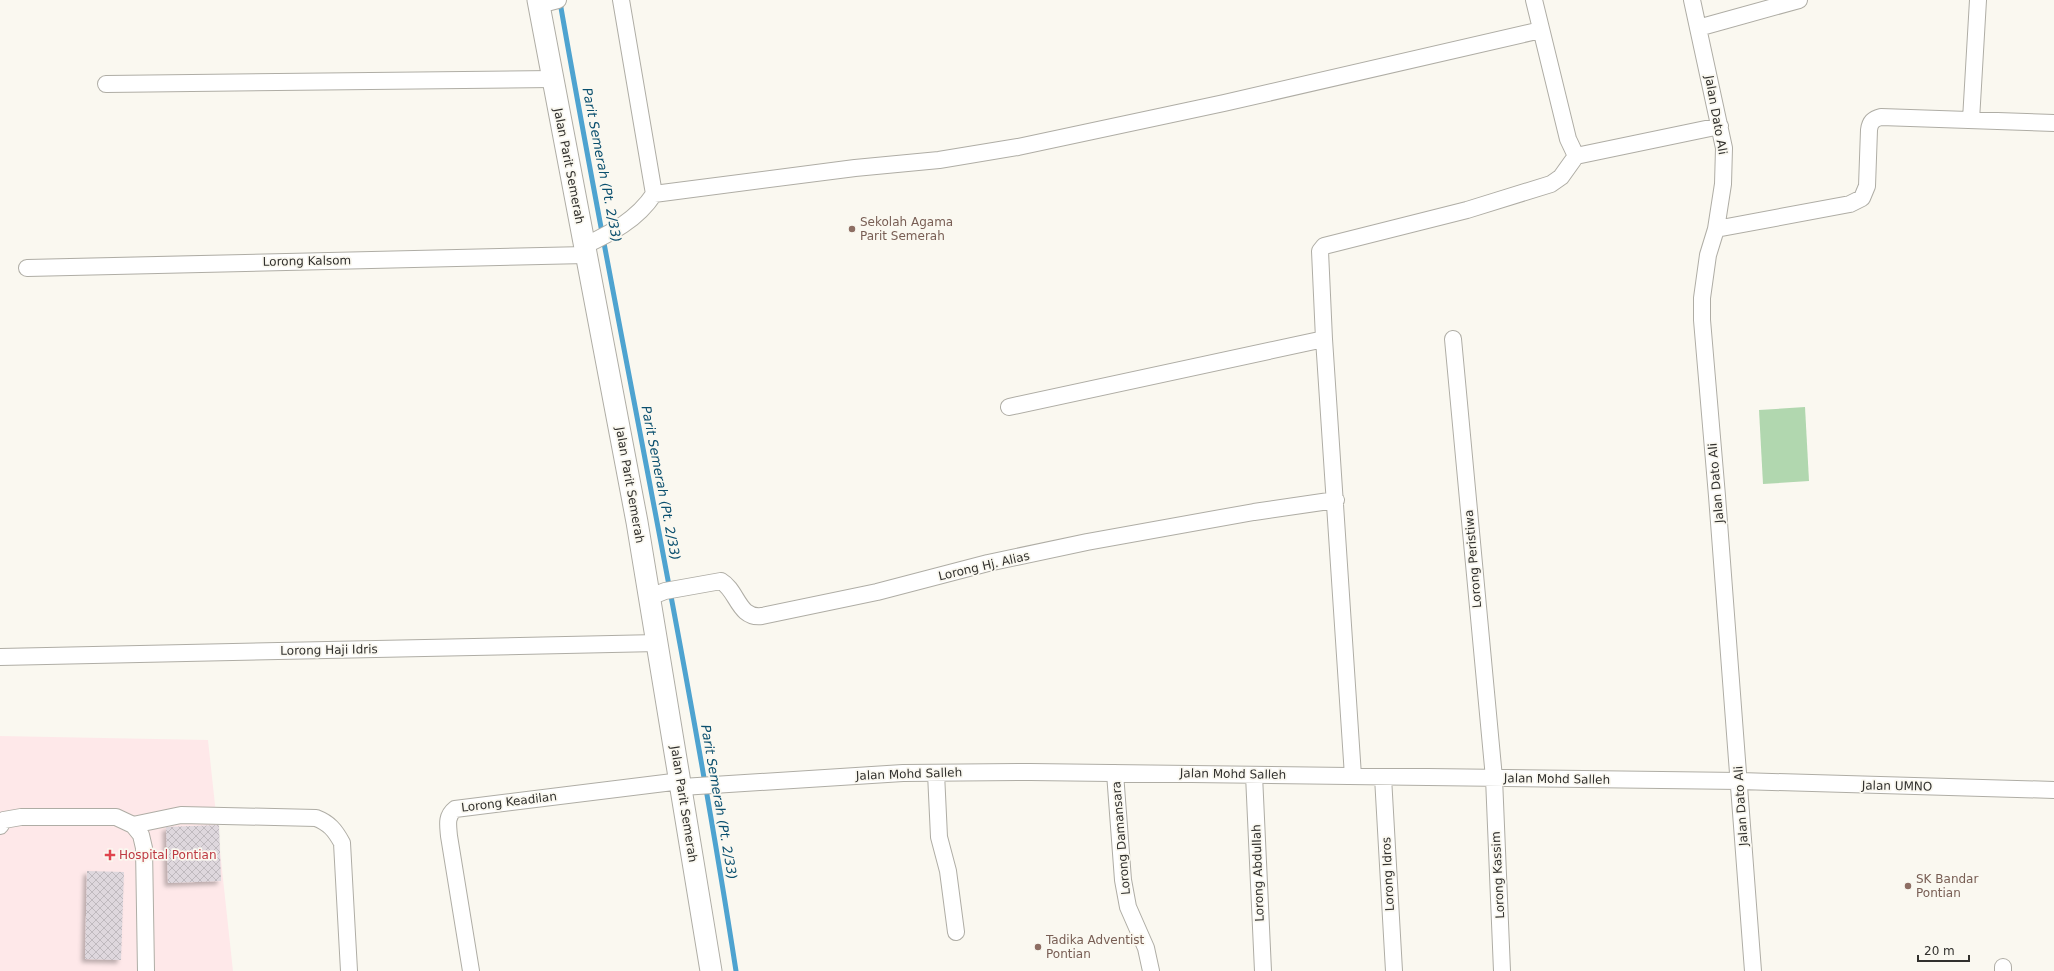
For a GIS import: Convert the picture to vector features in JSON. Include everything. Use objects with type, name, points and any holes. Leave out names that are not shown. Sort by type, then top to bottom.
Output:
[{"type":"main road","name":"Jalan Parit Semerah","points":[[546,2],[553,79],[585,250],[618,416],[658,594],[658,643],[687,785],[711,971]]},
{"type":"street","points":[[585,250],[633,217],[647,205],[654,194],[622,0]]},
{"type":"street","points":[[1534,0],[1568,140],[1576,156]]},
{"type":"street","name":"Jalan Dato Ali","points":[[1692,0],[1724,148],[1723,184],[1716,229],[1708,254],[1702,298],[1702,320],[1740,782],[1753,971]]},
{"type":"street","points":[[1698,28],[1800,0]]},
{"type":"street","points":[[1971,120],[1978,0]]},
{"type":"street","points":[[654,194],[855,168],[939,160],[1018,147],[1224,103],[1541,30]]},
{"type":"street","points":[[106,84],[553,79]]},
{"type":"street","points":[[1716,229],[1850,204],[1862,198],[1867,186],[1870,123],[1875,118],[2054,123]]},
{"type":"street","points":[[1353,776],[1336,500],[1324,339],[1320,256],[1322,248],[1467,210],[1551,184],[1561,177],[1576,156],[1720,126]]},
{"type":"street","name":"Lorong Kalsom","points":[[27,268],[585,250]]},
{"type":"street","points":[[1009,407],[1324,339]]},
{"type":"street","name":"Lorong Peristiwa","points":[[1453,339],[1494,778]]},
{"type":"street","name":"Lorong Hj. Alias","points":[[658,594],[692,585],[721,581],[731,590],[746,613],[750,616],[762,616],[877,592],[988,563],[1087,542],[1254,512],[1336,500]]},
{"type":"street","name":"Lorong Haji Idris","points":[[0,657],[658,643]]},
{"type":"street","name":"Jalan Mohd Salleh","points":[[687,785],[903,773],[1115,773],[1740,782]]},
{"type":"street","points":[[936,773],[938,837],[948,871],[956,932]]},
{"type":"street","name":"Lorong Damansara","points":[[1115,773],[1124,887],[1128,907],[1146,948],[1151,971]]},
{"type":"street","name":"Lorong Abdullah","points":[[1254,775],[1262,971]]},
{"type":"street","name":"Lorong Idros","points":[[1383,777],[1394,971]]},
{"type":"street","name":"Lorong Kassim","points":[[1494,778],[1502,971]]},
{"type":"street","name":"Jalan UMNO","points":[[1740,782],[2054,790]]},
{"type":"street","name":"Lorong Keadilan","points":[[471,971],[447,822],[450,813],[455,809],[687,785]]},
{"type":"street","points":[[132,825],[181,815],[316,818],[327,822],[336,832],[342,843],[349,971]]},
{"type":"street","points":[[0,826],[4,820],[21,817],[116,818],[132,825],[141,835],[144,848],[146,971]]},
{"type":"shaded area","name":"Hospital Pontian","points":[[0,736],[208,740],[233,971],[0,971]]},
{"type":"green space","points":[[1805,407],[1809,481],[1763,484],[1759,410]]},
{"type":"building","points":[[219,825],[221,881],[168,883],[166,827]]},
{"type":"building","points":[[87,871],[124,872],[121,960],[85,959]]},
{"type":"waterway","name":"Parit Semerah (Pt. 2/33)","points":[[560,2],[695,728],[736,971]]},
{"type":"place","name":"Sekolah Agama Parit Semerah","points":[[852,229]]},
{"type":"place","name":"Hospital Pontian","points":[[110,855]]},
{"type":"place","name":"SK Bandar Pontian","points":[[1908,886]]},
{"type":"place","name":"Tadika Adventist Pontian","points":[[1038,947]]}]
